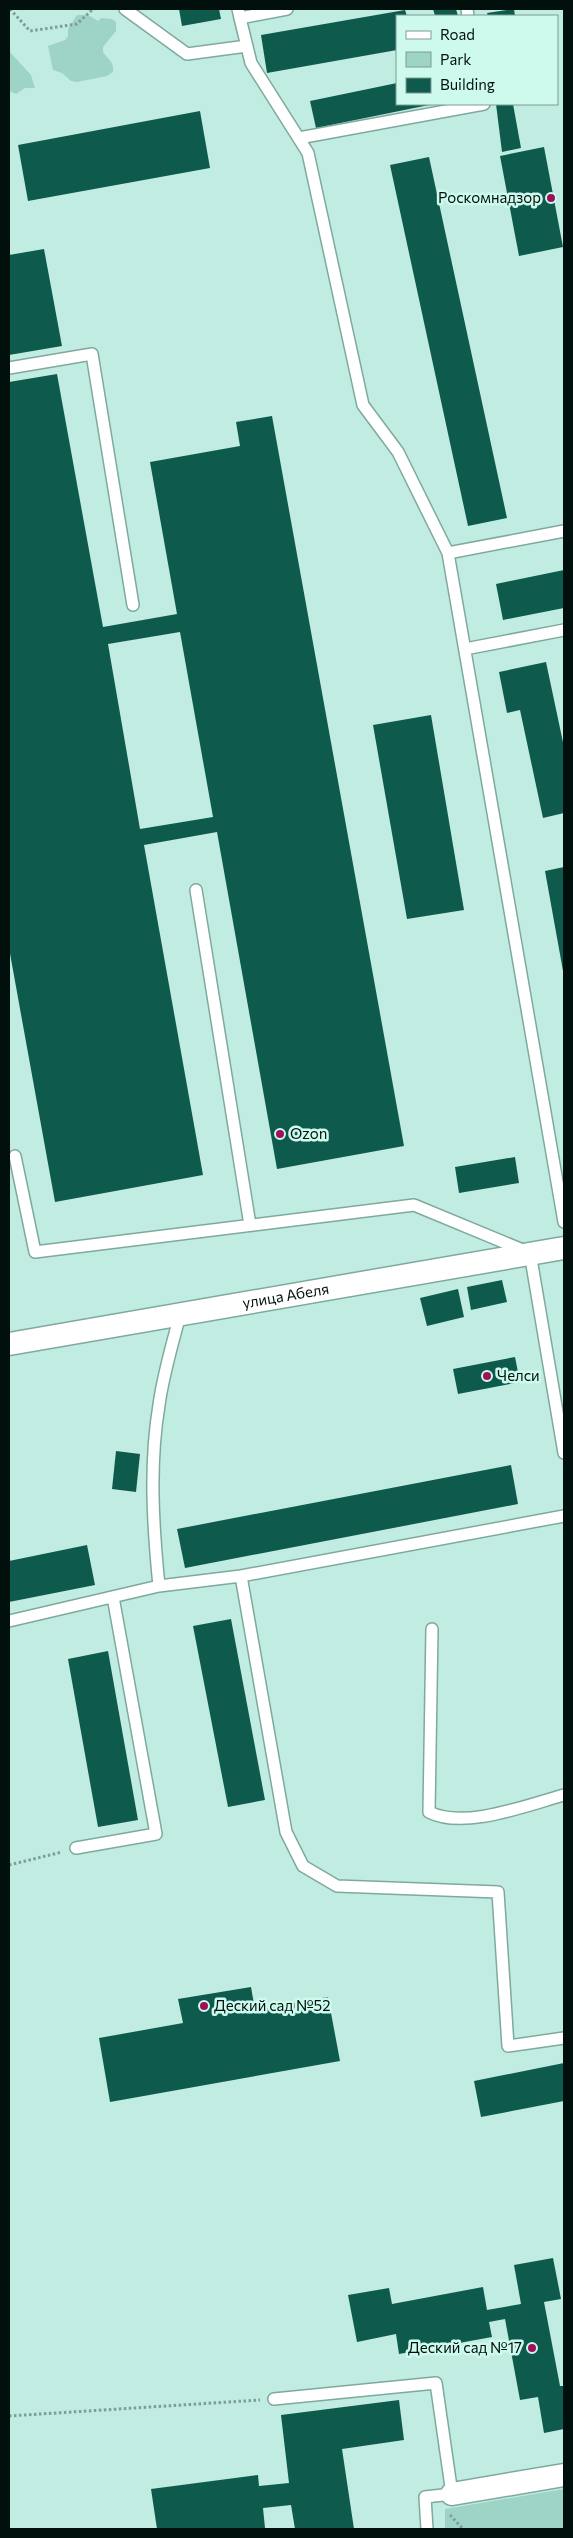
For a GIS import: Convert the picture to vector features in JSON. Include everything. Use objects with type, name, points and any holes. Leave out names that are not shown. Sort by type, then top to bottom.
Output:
[{"type":"street","name":"улица Абеля","points":[[9,1344],[180,1316],[564,1248]]},
{"type":"street","points":[[452,2494],[564,2475]]},
{"type":"lane","points":[[125,9],[187,54],[247,46]]},
{"type":"lane","points":[[287,9],[239,13],[251,62],[308,153],[363,405],[398,452],[448,553],[564,1222]]},
{"type":"lane","points":[[299,138],[479,105]]},
{"type":"lane","points":[[9,368],[92,354],[133,605]]},
{"type":"lane","points":[[448,553],[564,531]]},
{"type":"lane","points":[[464,649],[564,630]]},
{"type":"lane","points":[[196,890],[250,1225]]},
{"type":"lane","points":[[15,1156],[35,1252],[414,1205],[530,1254],[564,1453]]},
{"type":"lane","points":[[159,1586],[154,1511],[154,1445],[159,1404],[180,1316]]},
{"type":"lane","points":[[9,1621],[159,1586],[241,1576],[564,1516]]},
{"type":"lane","points":[[241,1576],[286,1832],[303,1866],[337,1886],[498,1892],[508,2046],[564,2038]]},
{"type":"lane","points":[[76,1848],[156,1834],[113,1597]]},
{"type":"lane","points":[[432,1629],[428,1812],[438,1817],[466,1818],[500,1812],[564,1795]]},
{"type":"lane","points":[[274,2399],[436,2383],[452,2494],[425,2497],[427,2529]]},
{"type":"path","points":[[10,9],[30,31],[77,24],[93,9]]},
{"type":"path","points":[[9,1865],[76,1848]]},
{"type":"path","points":[[9,2416],[274,2399]]},
{"type":"green space","points":[[77,15],[88,15],[98,21],[101,18],[112,19],[116,22],[116,31],[103,47],[103,52],[112,63],[113,68],[113,72],[107,76],[77,82],[71,81],[62,73],[53,70],[48,46],[65,40],[68,36],[68,29]]},
{"type":"green space","points":[[9,51],[31,75],[35,88],[25,88],[16,94],[9,91]]},
{"type":"green space","points":[[564,2489],[564,2529],[445,2529],[445,2509]]},
{"type":"building","points":[[179,9],[219,9],[221,19],[182,26]]},
{"type":"building","points":[[433,9],[456,9],[458,15],[435,15]]},
{"type":"building","points":[[514,9],[515,15],[488,15],[487,13]]},
{"type":"building","points":[[405,10],[407,15],[396,15],[396,50],[267,73],[261,35]]},
{"type":"building","points":[[396,83],[396,105],[429,105],[316,128],[310,101]]},
{"type":"building","points":[[496,105],[513,105],[521,148],[502,152]]},
{"type":"building","points":[[200,111],[210,168],[28,201],[18,145]]},
{"type":"building","points":[[544,147],[563,247],[519,256],[500,156]]},
{"type":"building","points":[[429,157],[507,518],[468,526],[390,165]]},
{"type":"building","points":[[44,249],[62,346],[9,355],[9,255]]},
{"type":"building","points":[[57,374],[103,627],[177,614],[150,462],[240,446],[236,422],[272,416],[404,1146],[277,1169],[217,832],[144,845],[203,1175],[55,1202],[9,948],[9,382]],"holes":[[[180,632],[213,817],[140,829],[108,644]]]},
{"type":"building","points":[[564,570],[564,608],[503,620],[496,584]]},
{"type":"building","points":[[546,662],[564,747],[564,813],[543,818],[520,710],[507,713],[499,672]]},
{"type":"building","points":[[431,715],[464,910],[407,919],[373,725]]},
{"type":"building","points":[[564,867],[564,970],[563,971],[545,871]]},
{"type":"building","points":[[515,1157],[519,1183],[459,1193],[455,1167]]},
{"type":"building","points":[[502,1280],[507,1302],[471,1310],[467,1287]]},
{"type":"building","points":[[458,1289],[464,1317],[427,1326],[420,1298]]},
{"type":"building","name":"Челси","points":[[515,1357],[520,1382],[458,1394],[453,1369]]},
{"type":"building","points":[[116,1451],[140,1454],[136,1492],[112,1489]]},
{"type":"building","points":[[511,1465],[518,1504],[185,1568],[177,1529]]},
{"type":"building","points":[[87,1545],[95,1585],[9,1602],[9,1561]]},
{"type":"building","points":[[231,1619],[265,1800],[228,1807],[193,1626]]},
{"type":"building","points":[[108,1651],[138,1820],[98,1827],[68,1659]]},
{"type":"building","points":[[251,1987],[255,2010],[328,1997],[340,2061],[110,2102],[99,2038],[183,2023],[178,1999]]},
{"type":"building","points":[[564,2063],[564,2101],[481,2117],[474,2081]]},
{"type":"building","name":"Деский сад №17","points":[[553,2258],[561,2299],[544,2302],[560,2386],[564,2386],[564,2429],[544,2433],[538,2397],[520,2400],[505,2319],[489,2322],[492,2337],[399,2354],[396,2334],[357,2342],[348,2295],[389,2288],[392,2304],[483,2287],[487,2310],[521,2304],[514,2265]]},
{"type":"building","points":[[399,2400],[404,2440],[342,2449],[354,2529],[295,2529],[291,2505],[263,2508],[265,2528],[157,2529],[151,2489],[258,2475],[259,2486],[289,2483],[281,2415]]},
{"type":"place","name":"Роскомнадзор","points":[[551,198]]},
{"type":"place","name":"Ozon","points":[[280,1134]]},
{"type":"place","name":"Челси","points":[[487,1376]]},
{"type":"place","name":"Деский сад №52","points":[[204,2006]]},
{"type":"place","name":"Деский сад №17","points":[[532,2348]]}]
